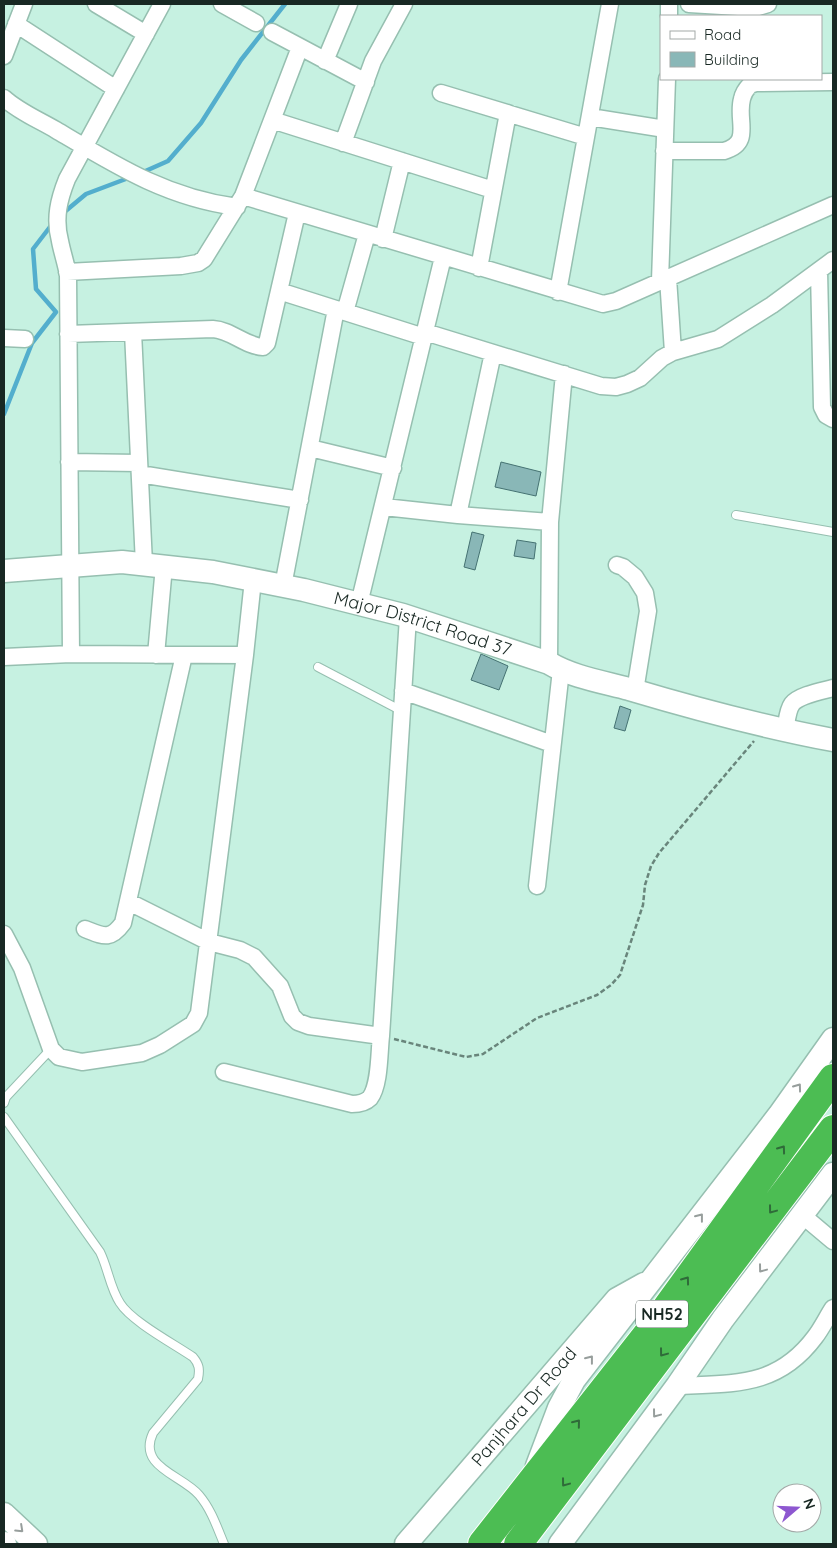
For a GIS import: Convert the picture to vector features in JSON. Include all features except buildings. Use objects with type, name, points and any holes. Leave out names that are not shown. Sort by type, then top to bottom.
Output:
[{"type":"highway","name":"NH52","points":[[482,1544],[648,1333],[833,1078]]},
{"type":"highway","name":"NH52","points":[[530,1539],[833,1129]]},
{"type":"street","points":[[4,56],[24,4]]},
{"type":"street","points":[[96,4],[146,34]]},
{"type":"street","points":[[71,654],[67,272],[59,238],[57,212],[67,178],[162,4]]},
{"type":"street","points":[[222,4],[256,23]]},
{"type":"street","points":[[325,61],[349,4]]},
{"type":"street","points":[[343,143],[385,38],[404,4]]},
{"type":"street","points":[[558,292],[610,4]]},
{"type":"street","points":[[689,4],[755,8],[768,4]]},
{"type":"street","points":[[16,24],[116,89]]},
{"type":"street","points":[[272,32],[366,82]]},
{"type":"street","points":[[67,272],[181,266],[198,263],[208,255],[240,202],[300,47]]},
{"type":"street","points":[[667,80],[664,151],[664,280],[673,352]]},
{"type":"street","points":[[664,151],[724,151],[738,145],[741,137],[741,101],[750,85],[756,83],[833,82]]},
{"type":"street","points":[[441,93],[586,137]]},
{"type":"street","points":[[4,98],[84,147],[164,189],[218,204],[240,202],[296,213],[603,304],[616,301],[833,205]]},
{"type":"street","points":[[479,268],[508,113]]},
{"type":"street","points":[[590,116],[665,128]]},
{"type":"street","points":[[272,120],[493,190]]},
{"type":"street","points":[[383,239],[402,161]]},
{"type":"street","points":[[68,334],[218,329],[253,345],[263,347],[267,343],[296,213]]},
{"type":"street","points":[[283,586],[310,448],[341,311],[367,234]]},
{"type":"street","points":[[359,604],[443,257]]},
{"type":"street","points":[[279,291],[341,311],[493,353],[601,386],[616,387],[640,378],[662,358],[673,352],[718,340],[772,305],[833,260]]},
{"type":"street","points":[[818,271],[822,407],[826,415],[833,419]]},
{"type":"street","points":[[133,332],[139,468],[154,565],[156,655]]},
{"type":"street","points":[[4,338],[25,339]]},
{"type":"street","points":[[458,515],[493,353]]},
{"type":"street","points":[[537,886],[552,744],[555,666],[550,522],[564,374]]},
{"type":"street","points":[[310,448],[393,468]]},
{"type":"street","points":[[69,462],[139,468],[300,500]]},
{"type":"street","points":[[384,507],[550,522]]},
{"type":"street","name":"Major District Road 37","points":[[4,571],[122,562],[213,572],[283,586],[408,617],[635,691],[776,729],[833,740]]},
{"type":"street","points":[[617,565],[623,567],[635,577],[645,593],[648,611],[635,691]]},
{"type":"street","points":[[4,934],[22,968],[51,1049],[59,1057],[82,1062],[142,1053],[160,1045],[193,1024],[199,1013],[209,942],[253,580]]},
{"type":"street","points":[[224,1072],[352,1104],[362,1103],[370,1098],[377,1080],[381,1036],[408,617]]},
{"type":"street","points":[[4,657],[71,654],[245,655]]},
{"type":"street","points":[[85,929],[104,936],[111,935],[123,923],[184,655]]},
{"type":"street","points":[[776,729],[798,698],[833,688]]},
{"type":"street","points":[[403,691],[552,744]]},
{"type":"street","points":[[129,902],[209,942],[240,950],[254,957],[280,986],[292,1016],[298,1022],[309,1026],[381,1036]]},
{"type":"street","points":[[531,1481],[559,1408],[574,1380],[779,1115],[833,1039]]},
{"type":"street","points":[[560,1544],[677,1386],[723,1319],[833,1174]]},
{"type":"street","points":[[802,1215],[833,1241]]},
{"type":"street","name":"Panjhara Dr Road","points":[[406,1544],[617,1299],[651,1280]]},
{"type":"street","points":[[677,1386],[743,1383],[774,1374],[793,1360],[814,1338],[833,1308]]},
{"type":"street","points":[[511,1507],[530,1539]]},
{"type":"street","points":[[4,1514],[36,1544]]},
{"type":"lane","points":[[736,515],[833,532]]},
{"type":"lane","points":[[318,667],[402,711]]},
{"type":"lane","points":[[4,1103],[6,1097],[51,1049]]},
{"type":"lane","points":[[4,1117],[100,1252],[120,1303],[130,1316],[193,1356],[199,1364],[198,1379],[153,1433],[149,1441],[149,1449],[152,1458],[160,1467],[198,1494],[207,1505],[224,1544]]},
{"type":"path","points":[[381,1036],[466,1057],[483,1054],[537,1018],[597,995],[611,985],[620,975],[643,905],[645,886],[651,866],[659,853],[776,729]]},
{"type":"waterway","points":[[141,173],[168,161],[201,123],[241,60],[285,4]]},
{"type":"waterway","points":[[62,214],[86,194],[131,177]]},
{"type":"waterway","points":[[4,414],[32,343],[56,312],[36,289],[33,249],[53,223]]}]
